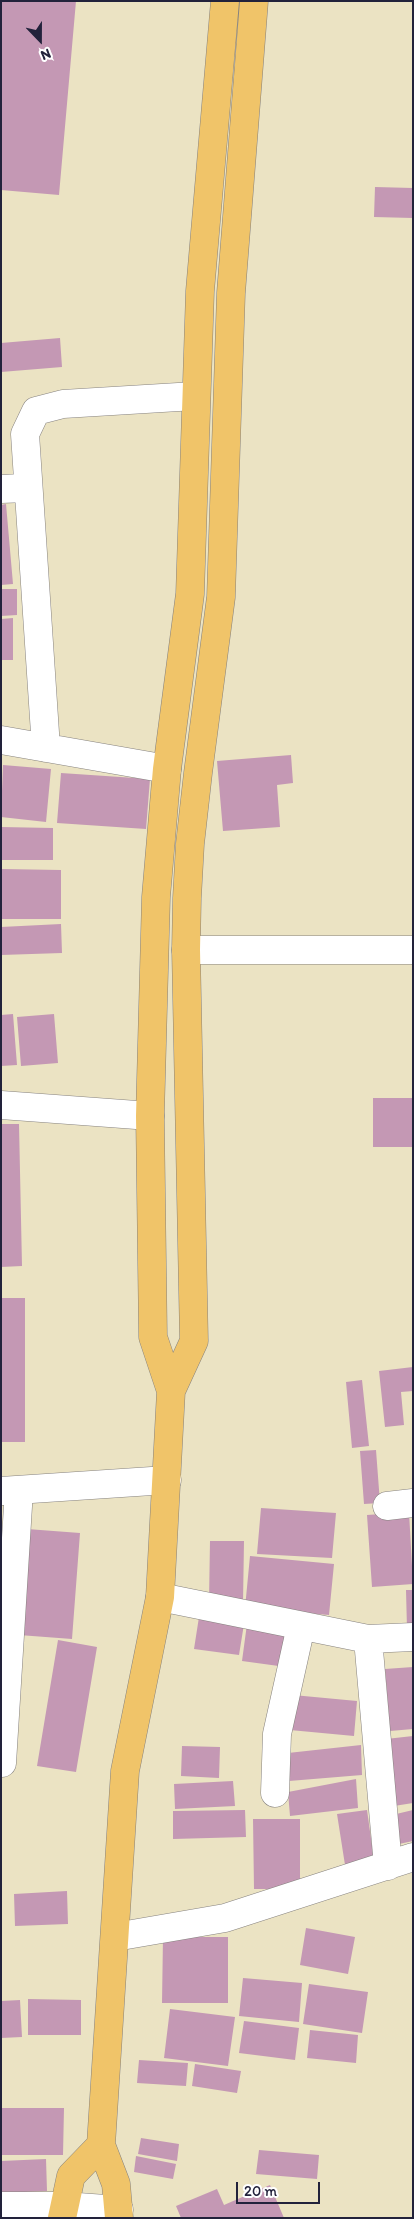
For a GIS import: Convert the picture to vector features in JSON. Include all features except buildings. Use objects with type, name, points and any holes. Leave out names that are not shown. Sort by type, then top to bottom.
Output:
[{"type":"main road","points":[[119,2214],[116,2184],[101,2145],[125,1771],[160,1597],[171,1391],[153,1337],[150,1116],[156,897],[167,770],[190,594],[195,396],[202,263],[225,1]]},
{"type":"main road","points":[[171,1391],[194,1341],[186,950],[190,844],[221,597],[231,293],[254,1]]},
{"type":"main road","points":[[63,2212],[71,2176],[101,2145]]},
{"type":"street","points":[[46,748],[14,488],[25,434],[36,410],[63,404],[195,396]]},
{"type":"street","points":[[1,740],[167,770]]},
{"type":"street","points":[[186,950],[413,950]]},
{"type":"street","points":[[1,1105],[150,1116]]},
{"type":"street","points":[[2,1763],[10,1490],[167,1480]]},
{"type":"street","points":[[160,1597],[368,1639],[413,1637]]},
{"type":"street","points":[[275,1793],[277,1734],[301,1626]]},
{"type":"street","points":[[368,1639],[388,1866]]},
{"type":"street","points":[[115,1937],[224,1918],[413,1857]]},
{"type":"street","points":[[1,2206],[63,2212],[119,2214]]}]
